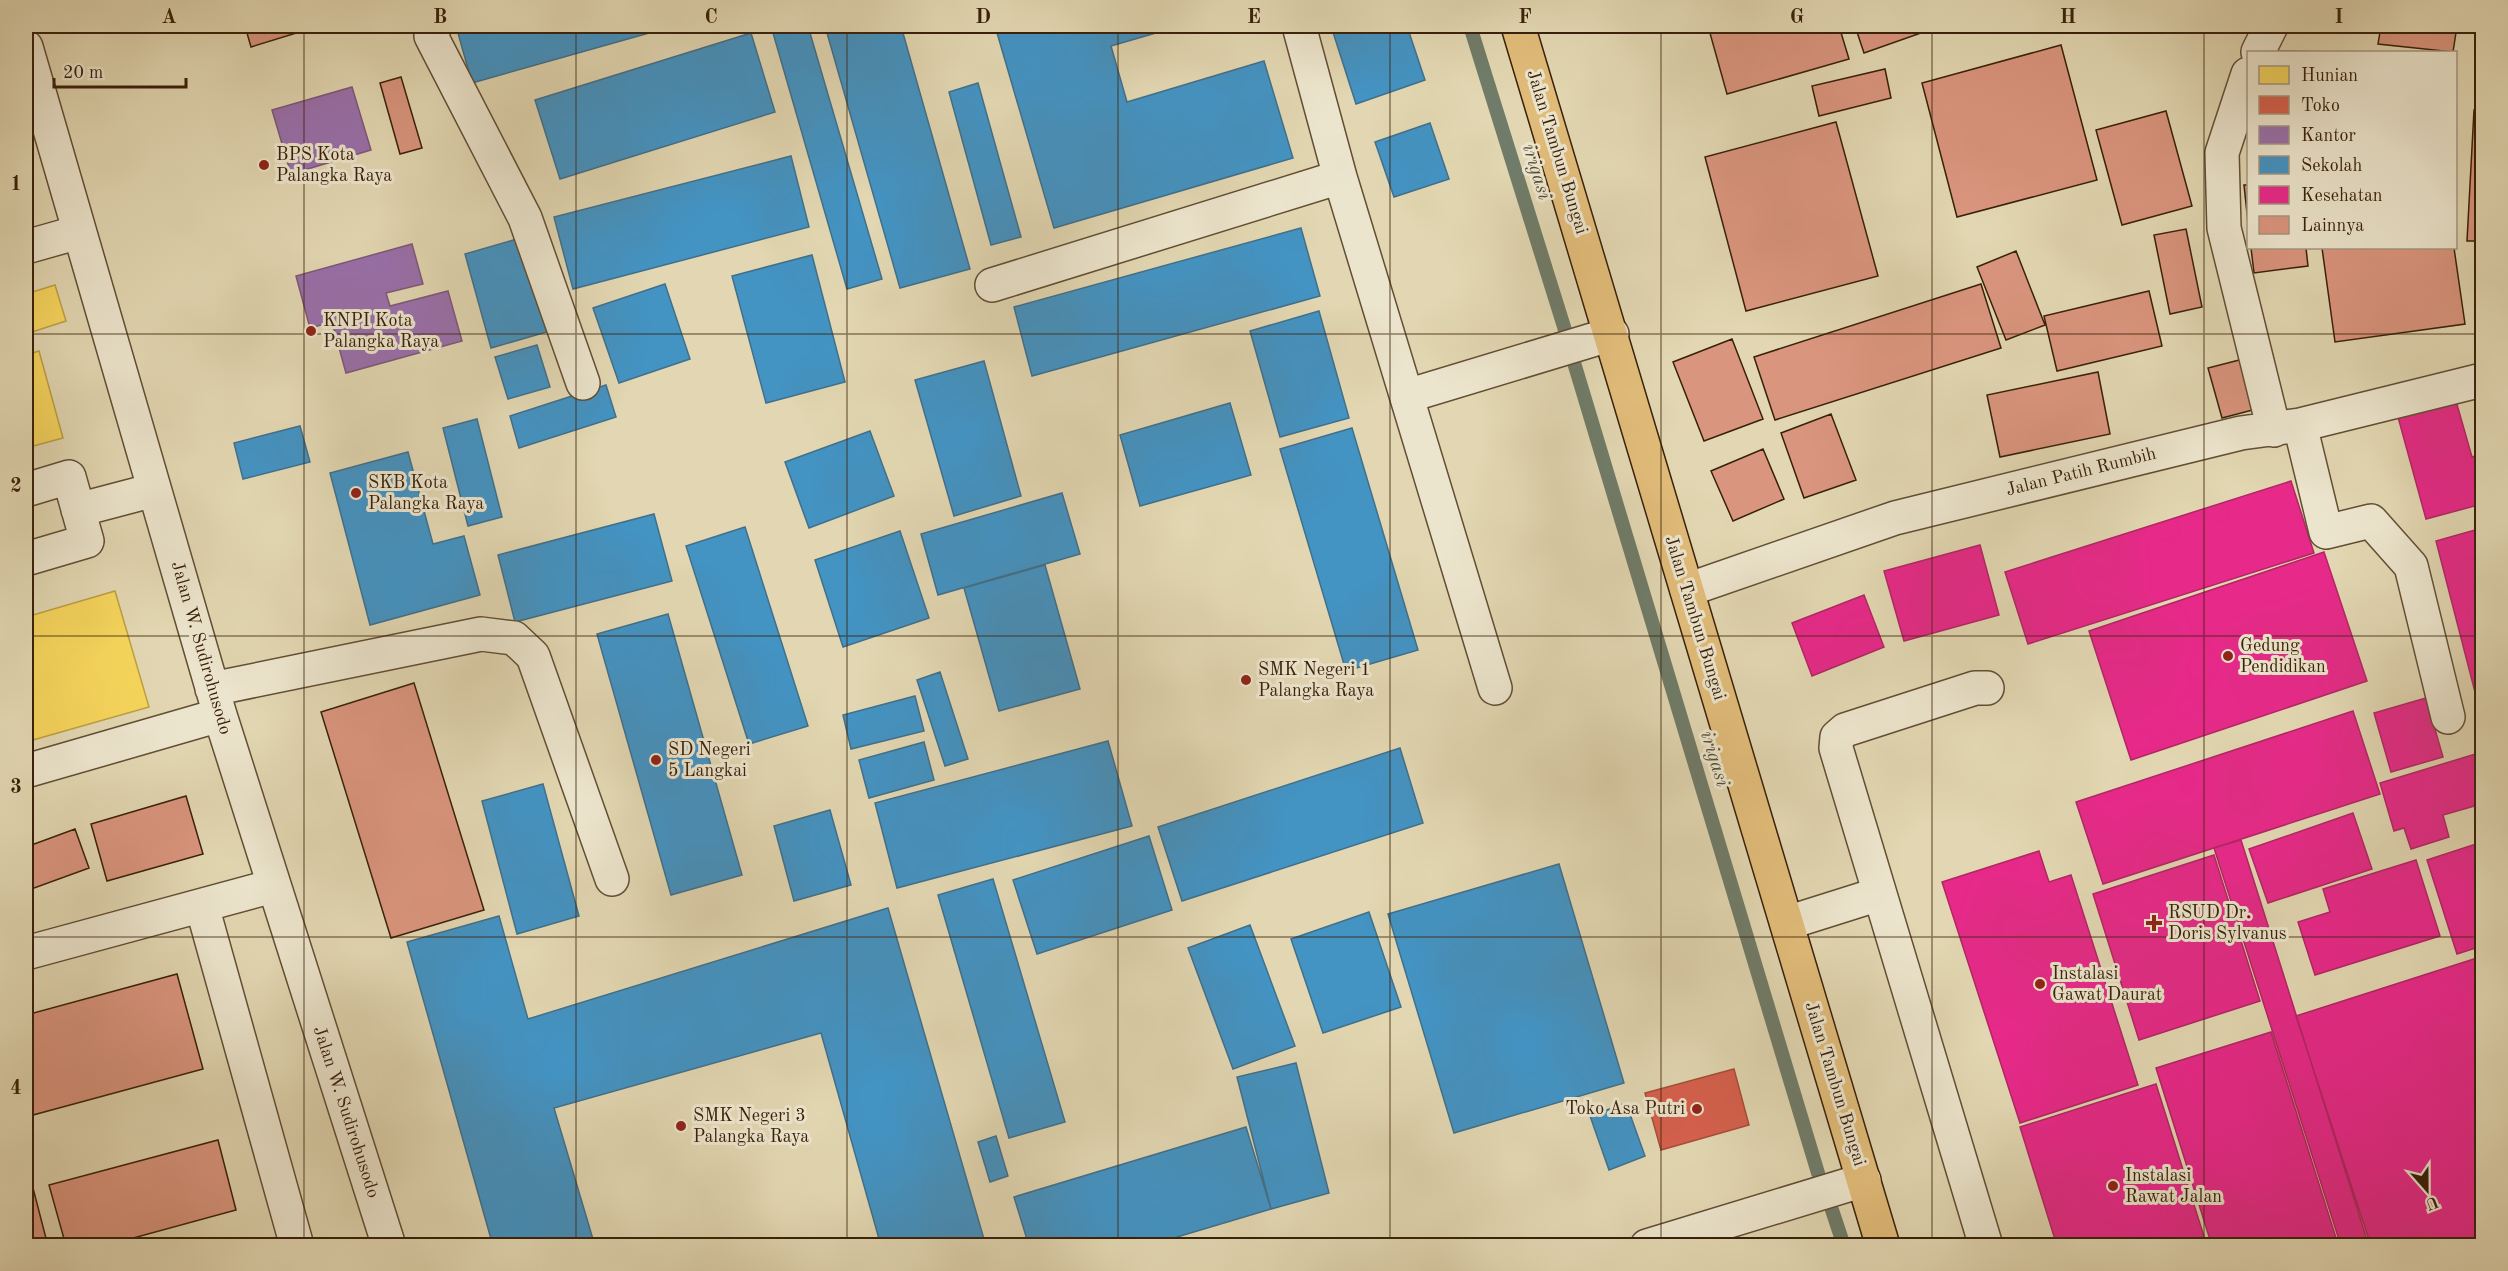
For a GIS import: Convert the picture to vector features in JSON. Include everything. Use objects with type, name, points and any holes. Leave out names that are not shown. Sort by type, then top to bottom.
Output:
[{"type":"main road","name":"Jalan Tambun Bungai","points":[[1518,26],[1883,1245]]},
{"type":"street","points":[[435,26],[431,36],[525,218],[583,383]]},
{"type":"street","points":[[1299,26],[1340,177],[1495,688]]},
{"type":"street","points":[[2258,51],[2271,26]]},
{"type":"street","name":"Jalan W. Sudirohusodo","points":[[26,47],[216,702],[389,1245]]},
{"type":"street","points":[[2247,77],[2222,153],[2224,228],[2287,428],[2326,532],[2371,521],[2411,566],[2448,717]]},
{"type":"street","points":[[992,285],[1340,177]]},
{"type":"street","points":[[26,247],[79,232]]},
{"type":"street","points":[[1407,396],[1612,334]]},
{"type":"street","name":"Jalan Patih Rumbih","points":[[1687,591],[1895,518],[2241,433],[2287,428],[2482,380]]},
{"type":"street","points":[[26,490],[69,477],[87,541],[26,559]]},
{"type":"street","points":[[78,510],[154,490]]},
{"type":"street","points":[[26,771],[216,702],[481,634],[514,638],[533,656],[612,879]]},
{"type":"street","points":[[1986,1245],[1836,748],[1837,737],[1845,730],[1975,688],[1987,688]]},
{"type":"street","points":[[26,953],[273,886]]},
{"type":"street","points":[[1787,923],[1879,894]]},
{"type":"street","points":[[202,906],[297,1245]]},
{"type":"street","points":[[1647,1245],[1864,1180]]},
{"type":"building: Hunian","points":[[55,285],[66,321],[26,334],[26,294]]},
{"type":"building: Hunian","points":[[39,351],[63,438],[26,448],[26,355]]},
{"type":"building: Hunian","points":[[115,591],[149,707],[26,742],[26,617]]},
{"type":"building: Toko","name":"Toko Asa Putri","points":[[1734,1069],[1749,1125],[1661,1150],[1645,1093]]},
{"type":"building: Kantor","points":[[352,87],[371,150],[291,174],[272,110]]},
{"type":"building: Kantor","points":[[412,244],[423,284],[386,293],[390,306],[448,291],[462,341],[346,373],[332,322],[310,328],[296,276]]},
{"type":"building: Sekolah","points":[[456,26],[674,26],[472,83]]},
{"type":"building: Sekolah","points":[[771,26],[808,26],[882,279],[847,289]]},
{"type":"building: Sekolah","points":[[825,26],[901,26],[970,269],[900,288]]},
{"type":"building: Sekolah","points":[[995,26],[1180,26],[1111,46],[1127,102],[1264,61],[1293,158],[1054,228]]},
{"type":"building: Sekolah","points":[[1331,26],[1407,26],[1425,80],[1356,104]]},
{"type":"building: Sekolah","points":[[751,33],[775,112],[560,179],[535,100]]},
{"type":"building: Sekolah","points":[[978,83],[1021,237],[991,245],[949,92]]},
{"type":"building: Sekolah","points":[[1430,123],[1449,179],[1394,197],[1375,142]]},
{"type":"building: Sekolah","points":[[791,156],[809,227],[573,289],[554,217]]},
{"type":"building: Sekolah","points":[[1301,228],[1320,296],[1032,376],[1014,307]]},
{"type":"building: Sekolah","points":[[524,237],[550,331],[491,348],[465,254]]},
{"type":"building: Sekolah","points":[[812,255],[845,382],[766,403],[732,276]]},
{"type":"building: Sekolah","points":[[665,284],[690,359],[619,383],[593,308]]},
{"type":"building: Sekolah","points":[[1319,311],[1349,418],[1280,437],[1250,331]]},
{"type":"building: Sekolah","points":[[537,345],[550,387],[508,399],[495,357]]},
{"type":"building: Sekolah","points":[[984,361],[1021,496],[954,516],[915,380]]},
{"type":"building: Sekolah","points":[[606,385],[616,417],[519,448],[510,416]]},
{"type":"building: Sekolah","points":[[1230,403],[1251,475],[1140,506],[1120,435]]},
{"type":"building: Sekolah","points":[[477,419],[502,517],[468,526],[443,428]]},
{"type":"building: Sekolah","points":[[300,426],[310,462],[243,479],[234,443]]},
{"type":"building: Sekolah","points":[[1352,428],[1418,650],[1346,671],[1280,449]]},
{"type":"building: Sekolah","points":[[870,431],[894,496],[809,528],[785,462]]},
{"type":"building: Sekolah","points":[[408,452],[433,544],[464,536],[480,595],[370,625],[330,473]]},
{"type":"building: Sekolah","points":[[1062,493],[1080,554],[938,595],[921,534]]},
{"type":"building: Sekolah","points":[[654,514],[672,581],[515,622],[498,555]]},
{"type":"building: Sekolah","points":[[745,527],[808,726],[749,744],[686,546]]},
{"type":"building: Sekolah","points":[[900,531],[929,618],[843,647],[815,560]]},
{"type":"building: Sekolah","points":[[1045,565],[1080,689],[999,711],[964,588]]},
{"type":"building: Sekolah","points":[[668,614],[742,875],[671,895],[597,634]]},
{"type":"building: Sekolah","points":[[940,672],[968,759],[945,766],[917,680]]},
{"type":"building: Sekolah","points":[[915,696],[924,731],[851,749],[843,715]]},
{"type":"building: Sekolah","points":[[1108,741],[1132,826],[897,888],[875,803]]},
{"type":"building: Sekolah","points":[[924,742],[934,780],[869,798],[859,760]]},
{"type":"building: Sekolah","points":[[1400,748],[1423,823],[1182,901],[1158,827]]},
{"type":"building: Sekolah","points":[[543,784],[579,916],[517,934],[482,801]]},
{"type":"building: Sekolah","points":[[830,810],[851,885],[794,901],[774,826]]},
{"type":"building: Sekolah","points":[[1149,836],[1172,910],[1037,954],[1013,880]]},
{"type":"building: Sekolah","points":[[1559,864],[1624,1083],[1454,1133],[1388,914]]},
{"type":"building: Sekolah","points":[[993,879],[1065,1122],[1009,1138],[938,895]]},
{"type":"building: Sekolah","points":[[888,908],[986,1246],[881,1246],[821,1033],[554,1108],[595,1246],[493,1246],[407,942],[499,916],[528,1019]]},
{"type":"building: Sekolah","points":[[1369,912],[1401,1007],[1323,1033],[1291,939]]},
{"type":"building: Sekolah","points":[[1250,925],[1295,1046],[1233,1069],[1188,948]]},
{"type":"building: Sekolah","points":[[1296,1063],[1329,1193],[1271,1209],[1237,1077]]},
{"type":"building: Sekolah","points":[[1626,1103],[1645,1156],[1609,1170],[1590,1116]]},
{"type":"building: Sekolah","points":[[1246,1127],[1271,1209],[1147,1246],[1029,1246],[1014,1197]]},
{"type":"building: Sekolah","points":[[996,1136],[1008,1176],[990,1182],[978,1142]]},
{"type":"building: Kesehatan","points":[[2456,401],[2472,457],[2482,454],[2482,488],[2478,489],[2482,504],[2426,519],[2398,417]]},
{"type":"building: Kesehatan","points":[[2291,481],[2314,553],[2028,644],[2005,572]]},
{"type":"building: Kesehatan","points":[[2482,528],[2482,699],[2477,700],[2436,541]]},
{"type":"building: Kesehatan","points":[[1980,545],[1999,615],[1904,641],[1884,571]]},
{"type":"building: Kesehatan","name":"Gedung Pendidikan","points":[[2324,552],[2367,681],[2131,760],[2089,631]]},
{"type":"building: Kesehatan","points":[[1864,595],[1884,647],[1812,676],[1792,623]]},
{"type":"building: Kesehatan","points":[[2426,698],[2443,757],[2391,772],[2374,713]]},
{"type":"building: Kesehatan","points":[[2353,711],[2380,794],[2103,884],[2076,802]]},
{"type":"building: Kesehatan","points":[[2482,752],[2482,819],[2478,805],[2443,815],[2449,837],[2411,849],[2404,828],[2394,831],[2380,783]]},
{"type":"building: Kesehatan","points":[[2353,813],[2372,869],[2268,903],[2249,849]]},
{"type":"building: Kesehatan","points":[[2241,840],[2369,1246],[2341,1246],[2214,848]]},
{"type":"building: Kesehatan","points":[[2482,842],[2482,946],[2457,954],[2427,860]]},
{"type":"building: Kesehatan","name":"Instalasi Gawat Daurat","points":[[2039,851],[2049,882],[2071,875],[2138,1085],[2020,1123],[1942,882]]},
{"type":"building: Kesehatan","points":[[2214,855],[2260,1001],[2139,1040],[2093,894]]},
{"type":"building: Kesehatan","points":[[2416,860],[2440,936],[2315,975],[2298,922],[2330,912],[2323,889]]},
{"type":"building: Kesehatan","points":[[2477,958],[2482,975],[2482,1246],[2371,1246],[2296,1016]]},
{"type":"building: Kesehatan","points":[[2271,1032],[2337,1241],[2323,1246],[2212,1246],[2156,1068]]},
{"type":"building: Kesehatan","name":"Instalasi Rawat Jalan","points":[[2156,1084],[2207,1246],[2057,1246],[2020,1127]]},
{"type":"building: Lainnya","points":[[245,26],[319,26],[251,47]]},
{"type":"building: Lainnya","points":[[1708,26],[1839,26],[1849,59],[1727,94]]},
{"type":"building: Lainnya","points":[[1855,26],[1938,26],[1938,27],[1864,53]]},
{"type":"building: Lainnya","points":[[2381,26],[2457,26],[2453,51],[2378,44]]},
{"type":"building: Lainnya","points":[[2061,45],[2097,180],[1957,217],[1922,83]]},
{"type":"building: Lainnya","points":[[1885,69],[1891,98],[1819,116],[1812,86]]},
{"type":"building: Lainnya","points":[[401,77],[422,148],[400,154],[380,83]]},
{"type":"building: Lainnya","points":[[2474,110],[2482,110],[2482,241],[2467,241]]},
{"type":"building: Lainnya","points":[[2166,111],[2192,206],[2122,225],[2096,130]]},
{"type":"building: Lainnya","points":[[1836,122],[1878,276],[1746,311],[1705,157]]},
{"type":"building: Lainnya","points":[[2244,185],[2247,185],[2247,214]]},
{"type":"building: Lainnya","points":[[2186,229],[2202,307],[2170,314],[2154,235]]},
{"type":"building: Lainnya","points":[[2251,249],[2306,249],[2308,266],[2254,273]]},
{"type":"building: Lainnya","points":[[2322,249],[2454,249],[2465,324],[2335,342]]},
{"type":"building: Lainnya","points":[[2016,251],[2045,325],[2006,340],[1977,267]]},
{"type":"building: Lainnya","points":[[1981,284],[2001,348],[1775,420],[1754,357]]},
{"type":"building: Lainnya","points":[[2149,291],[2162,346],[2057,371],[2044,316]]},
{"type":"building: Lainnya","points":[[1732,339],[1763,419],[1704,441],[1673,362]]},
{"type":"building: Lainnya","points":[[2251,357],[2264,407],[2222,418],[2208,368]]},
{"type":"building: Lainnya","points":[[2098,372],[2110,434],[2000,457],[1987,395]]},
{"type":"building: Lainnya","points":[[1831,414],[1856,480],[1804,498],[1781,433]]},
{"type":"building: Lainnya","points":[[1763,449],[1784,499],[1733,521],[1711,471]]},
{"type":"building: Lainnya","points":[[414,683],[484,910],[391,938],[321,712]]},
{"type":"building: Lainnya","points":[[186,796],[203,854],[107,881],[91,824]]},
{"type":"building: Lainnya","points":[[75,829],[89,868],[26,891],[26,847]]},
{"type":"building: Lainnya","points":[[177,974],[203,1069],[33,1115],[26,1088],[26,1015]]},
{"type":"building: Lainnya","points":[[218,1140],[236,1210],[104,1246],[66,1246],[49,1185]]},
{"type":"building: Lainnya","points":[[26,1161],[48,1246],[26,1246]]},
{"type":"waterway","name":"irigasi","points":[[1470,26],[1565,330]]},
{"type":"waterway","name":"irigasi","points":[[1572,356],[1818,1173]]},
{"type":"waterway","name":"irigasi","points":[[1832,1210],[1844,1246]]},
{"type":"place","name":"BPS Kota Palangka Raya","points":[[264,165]]},
{"type":"place","name":"KNPI Kota Palangka Raya","points":[[311,331]]},
{"type":"place","name":"SKB Kota Palangka Raya","points":[[356,493]]},
{"type":"place","name":"Gedung Pendidikan","points":[[2228,656]]},
{"type":"place","name":"SMK Negeri 1 Palangka Raya","points":[[1246,680]]},
{"type":"place","name":"SD Negeri 5 Langkai","points":[[656,760]]},
{"type":"place","name":"RSUD Dr. Doris Sylvanus","points":[[2154,923]]},
{"type":"place","name":"Instalasi Gawat Daurat","points":[[2040,984]]},
{"type":"place","name":"Toko Asa Putri","points":[[1697,1109]]},
{"type":"place","name":"SMK Negeri 3 Palangka Raya","points":[[681,1126]]},
{"type":"place","name":"Instalasi Rawat Jalan","points":[[2113,1186]]}]
